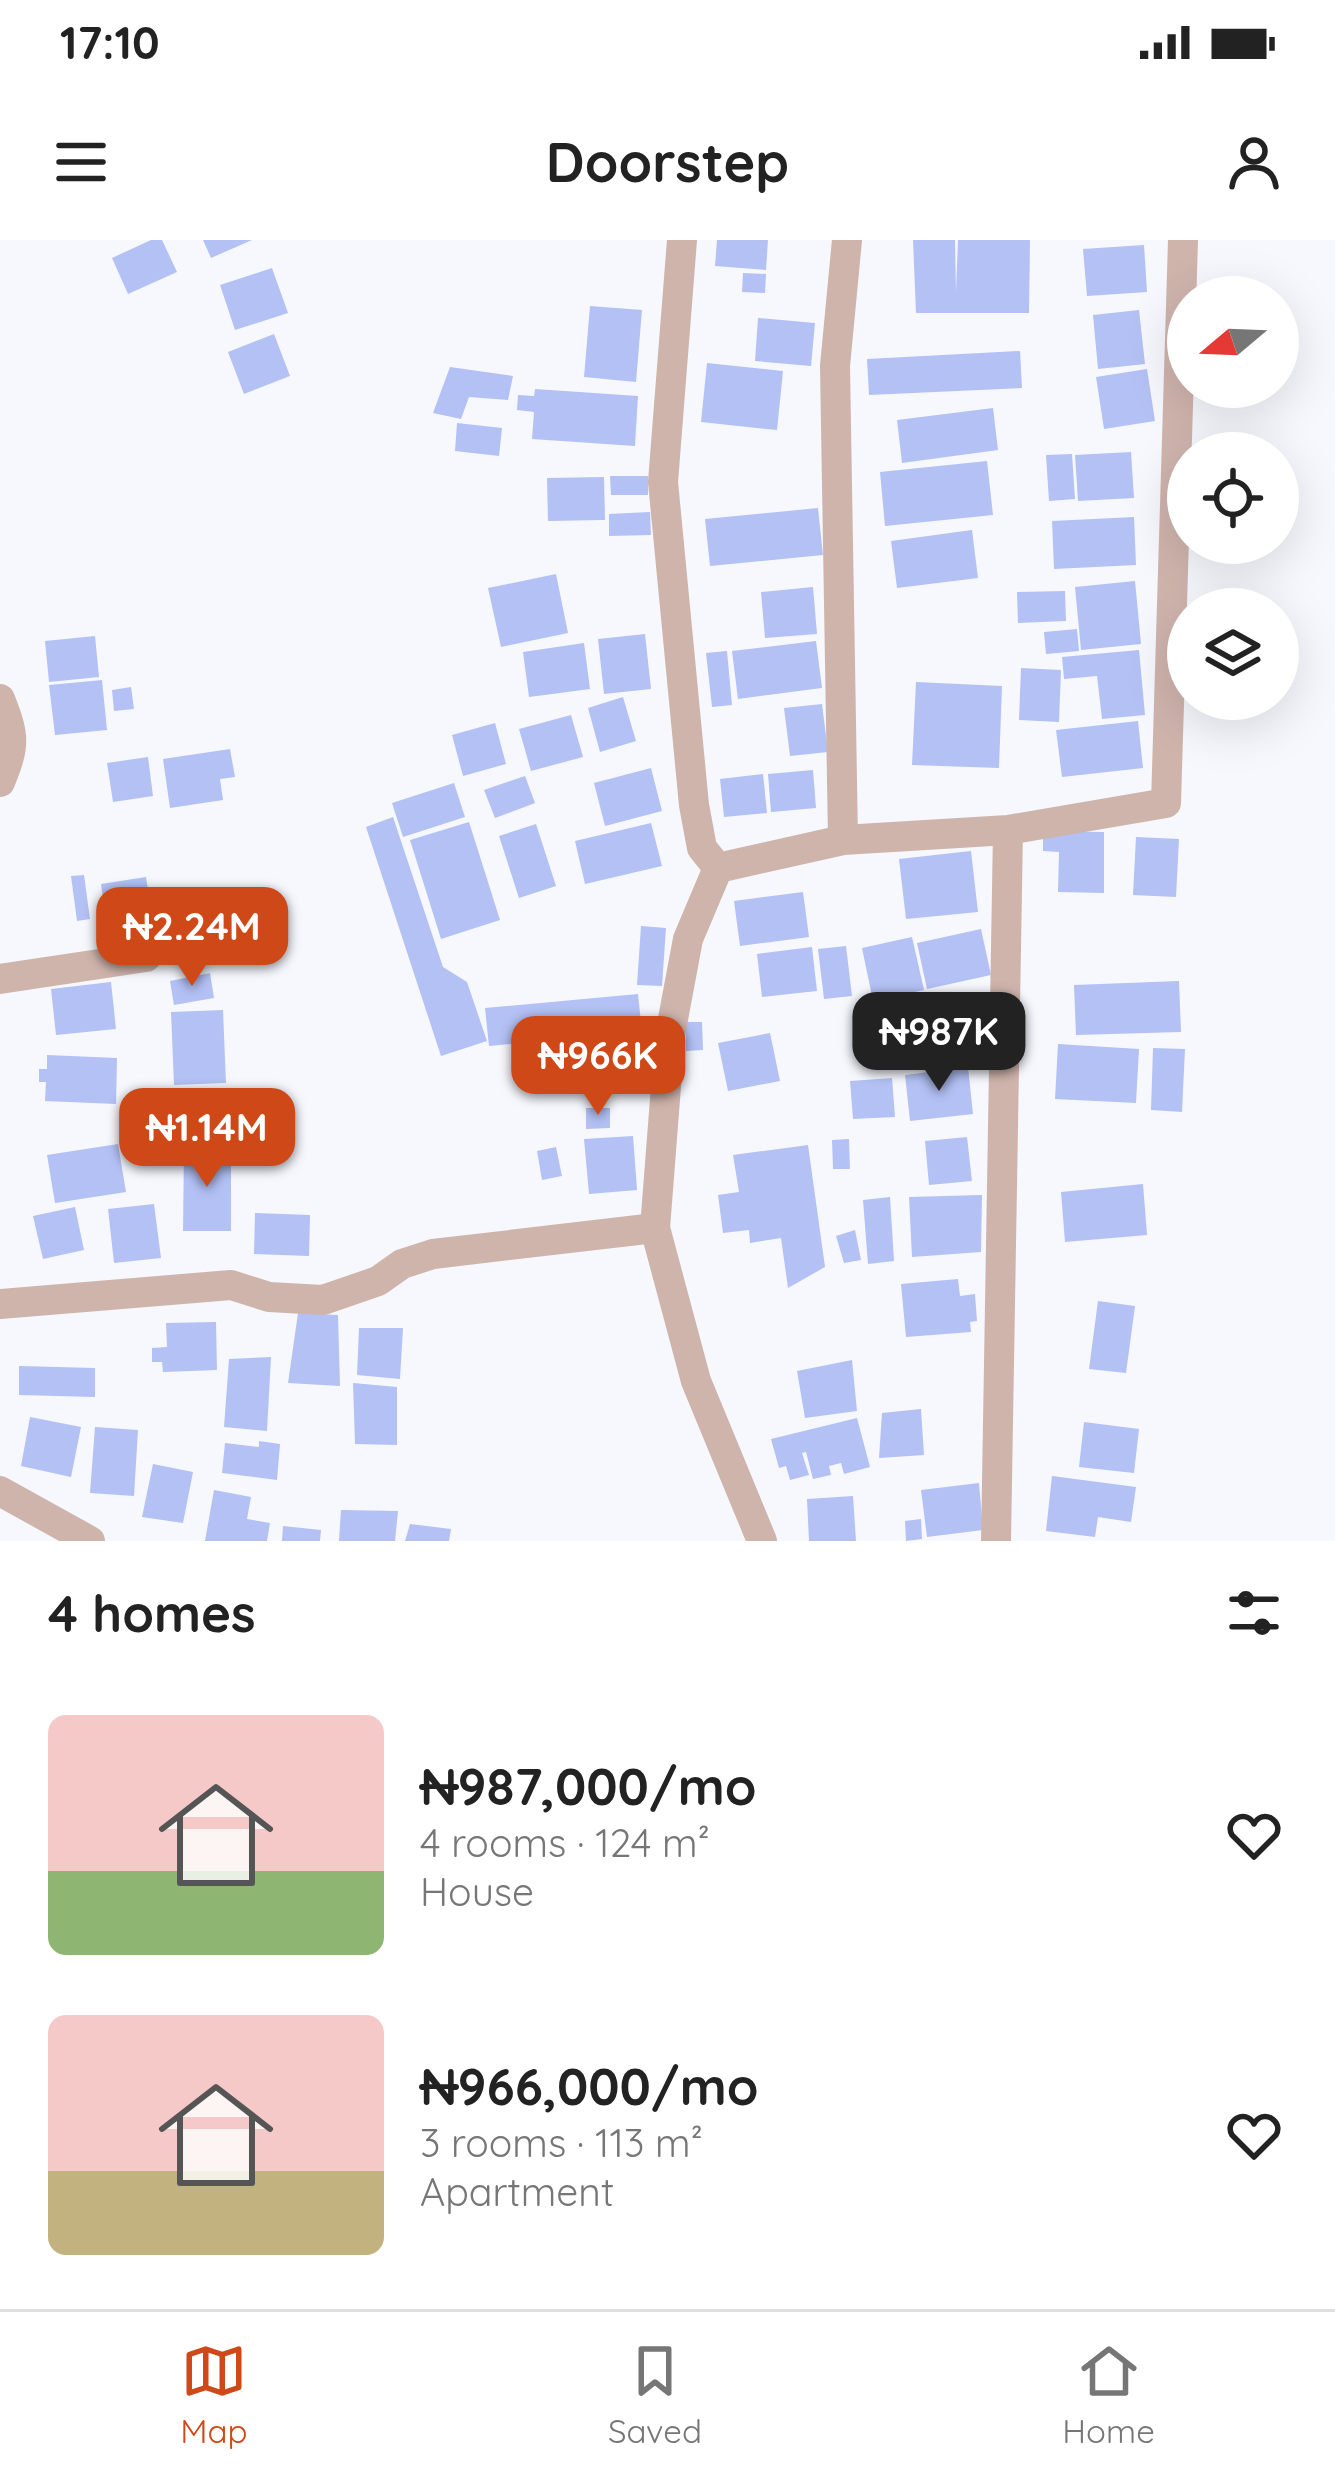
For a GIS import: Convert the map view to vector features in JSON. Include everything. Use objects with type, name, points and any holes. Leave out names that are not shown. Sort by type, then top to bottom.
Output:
[{"type":"street","points":[[682,240],[663,482],[694,805],[702,848],[718,868]]},
{"type":"street","points":[[843,840],[835,365],[848,240]]},
{"type":"street","points":[[718,868],[843,840],[1008,830],[1166,803],[1183,240]]},
{"type":"street","points":[[0,699],[12,729],[13,750],[0,782]]},
{"type":"street","points":[[996,1541],[1008,830]]},
{"type":"street","points":[[718,868],[688,939],[670,1035],[655,1228],[696,1381],[761,1541]]},
{"type":"street","points":[[0,980],[146,957]]},
{"type":"street","points":[[0,1304],[230,1285],[269,1297],[323,1300],[378,1281],[402,1264],[433,1253],[655,1228]]},
{"type":"street","points":[[0,1491],[90,1541]]},
{"type":"building","points":[[151,240],[162,240],[177,272],[128,294],[112,258]]},
{"type":"building","points":[[203,240],[252,240],[211,258]]},
{"type":"building","points":[[717,240],[768,240],[766,270],[715,266]]},
{"type":"building","points":[[913,240],[955,240],[956,292],[958,240],[1030,240],[1029,313],[916,313]]},
{"type":"building","points":[[1144,245],[1147,292],[1087,296],[1083,249]]},
{"type":"building","points":[[272,268],[288,313],[235,330],[220,285]]},
{"type":"building","points":[[743,273],[766,274],[765,293],[742,292]]},
{"type":"building","points":[[590,306],[642,310],[636,382],[584,377]]},
{"type":"building","points":[[1139,310],[1145,364],[1098,369],[1093,315]]},
{"type":"building","points":[[758,318],[815,323],[811,366],[755,361]]},
{"type":"building","points":[[274,334],[290,376],[244,394],[228,352]]},
{"type":"building","points":[[1020,351],[1022,388],[869,395],[867,359]]},
{"type":"building","points":[[707,363],[783,371],[777,430],[701,422]]},
{"type":"building","points":[[450,367],[513,376],[508,400],[469,397],[461,419],[433,413]]},
{"type":"building","points":[[1147,369],[1155,421],[1104,429],[1096,377]]},
{"type":"building","points":[[535,389],[638,396],[635,446],[532,439],[534,412],[517,410],[518,395],[534,396]]},
{"type":"building","points":[[993,408],[998,450],[902,463],[897,420]]},
{"type":"building","points":[[457,423],[502,428],[499,456],[455,451]]},
{"type":"building","points":[[1131,452],[1134,498],[1078,501],[1075,455]]},
{"type":"building","points":[[1072,454],[1075,499],[1049,501],[1046,455]]},
{"type":"building","points":[[987,461],[993,515],[885,526],[880,472]]},
{"type":"building","points":[[610,476],[648,476],[648,495],[611,495]]},
{"type":"building","points":[[604,477],[605,520],[548,521],[547,478]]},
{"type":"building","points":[[818,508],[823,555],[710,566],[705,519]]},
{"type":"building","points":[[650,512],[651,535],[609,536],[609,514]]},
{"type":"building","points":[[1134,517],[1136,565],[1054,569],[1052,521]]},
{"type":"building","points":[[972,530],[978,578],[897,588],[891,541]]},
{"type":"building","points":[[556,574],[568,633],[501,647],[488,588]]},
{"type":"building","points":[[1135,581],[1141,644],[1081,650],[1075,587]]},
{"type":"building","points":[[813,587],[817,634],[765,638],[761,592]]},
{"type":"building","points":[[1065,591],[1066,621],[1018,623],[1017,592]]},
{"type":"building","points":[[1077,629],[1079,651],[1046,654],[1044,632]]},
{"type":"building","points":[[645,634],[651,689],[604,694],[598,639]]},
{"type":"building","points":[[95,636],[99,677],[49,682],[45,641]]},
{"type":"building","points":[[816,641],[822,688],[738,699],[732,651]]},
{"type":"building","points":[[584,643],[590,689],[529,697],[523,652]]},
{"type":"building","points":[[1139,650],[1145,715],[1102,719],[1097,676],[1064,679],[1062,657]]},
{"type":"building","points":[[727,651],[732,705],[712,707],[706,653]]},
{"type":"building","points":[[1021,668],[1061,670],[1059,722],[1019,720]]},
{"type":"building","points":[[102,680],[107,730],[55,735],[49,685]]},
{"type":"building","points":[[916,682],[1002,686],[999,768],[912,765]]},
{"type":"building","points":[[131,687],[134,709],[114,711],[112,690]]},
{"type":"building","points":[[623,697],[636,741],[600,752],[588,708]]},
{"type":"building","points":[[822,704],[828,752],[790,756],[784,708]]},
{"type":"building","points":[[571,715],[583,757],[531,771],[519,729]]},
{"type":"building","points":[[1138,721],[1143,768],[1062,777],[1056,730]]},
{"type":"building","points":[[495,723],[506,764],[463,776],[452,735]]},
{"type":"building","points":[[230,749],[235,777],[220,779],[223,800],[170,808],[163,759]]},
{"type":"building","points":[[148,757],[153,796],[113,802],[107,763]]},
{"type":"building","points":[[651,768],[662,811],[605,826],[594,783]]},
{"type":"building","points":[[813,770],[816,808],[771,812],[768,774]]},
{"type":"building","points":[[763,774],[767,813],[724,817],[720,779]]},
{"type":"building","points":[[525,776],[535,803],[495,818],[484,790]]},
{"type":"building","points":[[454,783],[465,817],[403,837],[392,803]]},
{"type":"building","points":[[393,817],[443,967],[467,982],[487,1041],[441,1056],[366,827]]},
{"type":"building","points":[[469,822],[500,920],[441,939],[410,840]]},
{"type":"building","points":[[651,823],[662,866],[585,884],[575,841]]},
{"type":"building","points":[[536,824],[556,886],[519,898],[499,836]]},
{"type":"building","points":[[1043,831],[1104,832],[1104,893],[1058,892],[1059,852],[1043,851]]},
{"type":"building","points":[[1136,837],[1179,839],[1176,897],[1133,895]]},
{"type":"building","points":[[971,851],[978,912],[906,919],[899,859]]},
{"type":"building","points":[[84,875],[90,919],[77,921],[71,876]]},
{"type":"building","points":[[146,877],[154,927],[108,934],[101,884]]},
{"type":"building","points":[[803,892],[809,937],[740,946],[734,901]]},
{"type":"building","points":[[641,926],[666,928],[662,986],[637,985]]},
{"type":"building","points":[[981,929],[991,975],[927,989],[917,943]]},
{"type":"building","points":[[912,937],[924,990],[873,1001],[862,948]]},
{"type":"building","points":[[846,946],[852,996],[824,999],[818,949]]},
{"type":"building","points":[[812,947],[817,991],[762,997],[757,954]]},
{"type":"building","points":[[210,973],[214,998],[174,1005],[170,981]]},
{"type":"building","points":[[1179,981],[1181,1032],[1076,1035],[1074,985]]},
{"type":"building","points":[[111,982],[116,1029],[56,1035],[51,989]]},
{"type":"building","points":[[638,994],[642,1032],[489,1046],[485,1008]]},
{"type":"building","points":[[223,1010],[226,1083],[174,1085],[171,1012]]},
{"type":"building","points":[[970,1012],[975,1046],[922,1054],[917,1021]]},
{"type":"building","points":[[685,1022],[702,1022],[703,1050],[686,1051]]},
{"type":"building","points":[[770,1033],[780,1081],[728,1091],[718,1043]]},
{"type":"building","points":[[1058,1044],[1139,1049],[1136,1103],[1055,1099]]},
{"type":"building","points":[[638,1045],[642,1090],[593,1093],[590,1048]]},
{"type":"building","points":[[1153,1048],[1185,1049],[1182,1112],[1151,1110]]},
{"type":"building","points":[[47,1055],[117,1058],[116,1104],[45,1101],[46,1082],[39,1082],[39,1069],[47,1069]]},
{"type":"building","points":[[968,1067],[973,1114],[910,1121],[905,1075]]},
{"type":"building","points":[[892,1078],[895,1117],[853,1119],[850,1081]]},
{"type":"building","points":[[586,1108],[610,1108],[610,1128],[586,1129]]},
{"type":"building","points":[[633,1136],[637,1190],[589,1194],[584,1139]]},
{"type":"building","points":[[967,1137],[972,1181],[929,1185],[925,1141]]},
{"type":"building","points":[[849,1139],[850,1169],[833,1169],[832,1140]]},
{"type":"building","points":[[118,1144],[126,1192],[55,1203],[47,1155]]},
{"type":"building","points":[[808,1145],[825,1267],[788,1288],[781,1238],[750,1243],[749,1230],[723,1233],[718,1195],[739,1192],[733,1155]]},
{"type":"building","points":[[556,1147],[562,1176],[542,1180],[537,1151]]},
{"type":"building","points":[[184,1149],[231,1149],[231,1231],[183,1231]]},
{"type":"building","points":[[1143,1184],[1147,1235],[1065,1242],[1061,1192]]},
{"type":"building","points":[[982,1195],[981,1252],[912,1257],[909,1197]]},
{"type":"building","points":[[890,1197],[894,1261],[868,1264],[863,1200]]},
{"type":"building","points":[[154,1204],[161,1258],[114,1263],[108,1209]]},
{"type":"building","points":[[75,1207],[84,1250],[43,1259],[33,1216]]},
{"type":"building","points":[[255,1213],[310,1215],[309,1256],[254,1254]]},
{"type":"building","points":[[855,1230],[861,1260],[844,1263],[836,1236]]},
{"type":"building","points":[[958,1279],[960,1296],[975,1294],[977,1321],[970,1322],[971,1332],[906,1337],[901,1284]]},
{"type":"building","points":[[1098,1301],[1135,1306],[1126,1373],[1089,1369]]},
{"type":"building","points":[[298,1313],[338,1315],[340,1386],[288,1383]]},
{"type":"building","points":[[216,1322],[217,1370],[163,1372],[162,1362],[152,1362],[152,1348],[167,1347],[166,1323]]},
{"type":"building","points":[[359,1328],[403,1328],[400,1379],[357,1375]]},
{"type":"building","points":[[271,1357],[267,1431],[224,1427],[229,1359]]},
{"type":"building","points":[[852,1360],[857,1411],[805,1418],[797,1371]]},
{"type":"building","points":[[19,1366],[95,1368],[95,1397],[19,1395]]},
{"type":"building","points":[[353,1383],[397,1387],[397,1445],[355,1444]]},
{"type":"building","points":[[921,1409],[924,1455],[879,1458],[882,1413]]},
{"type":"building","points":[[30,1417],[81,1427],[71,1477],[21,1466]]},
{"type":"building","points":[[857,1418],[870,1467],[844,1474],[841,1463],[829,1466],[831,1475],[813,1479],[806,1452],[802,1453],[809,1475],[790,1480],[786,1466],[779,1468],[771,1439]]},
{"type":"building","points":[[1084,1422],[1139,1429],[1134,1473],[1079,1467]]},
{"type":"building","points":[[95,1427],[138,1430],[134,1496],[90,1493]]},
{"type":"building","points":[[259,1441],[280,1444],[277,1480],[222,1473],[225,1443],[259,1447]]},
{"type":"building","points":[[153,1464],[193,1472],[183,1523],[142,1517]]},
{"type":"building","points":[[1052,1476],[1136,1487],[1131,1522],[1098,1517],[1095,1537],[1046,1531]]},
{"type":"building","points":[[979,1483],[983,1530],[927,1537],[921,1490]]},
{"type":"building","points":[[214,1490],[251,1497],[247,1519],[270,1523],[267,1541],[205,1541]]},
{"type":"building","points":[[853,1496],[856,1541],[809,1541],[807,1499]]},
{"type":"building","points":[[341,1510],[398,1511],[395,1541],[339,1541]]},
{"type":"building","points":[[921,1519],[922,1539],[906,1541],[905,1521]]},
{"type":"building","points":[[410,1524],[451,1529],[449,1541],[405,1541]]},
{"type":"building","points":[[283,1526],[321,1530],[320,1541],[282,1541]]}]
